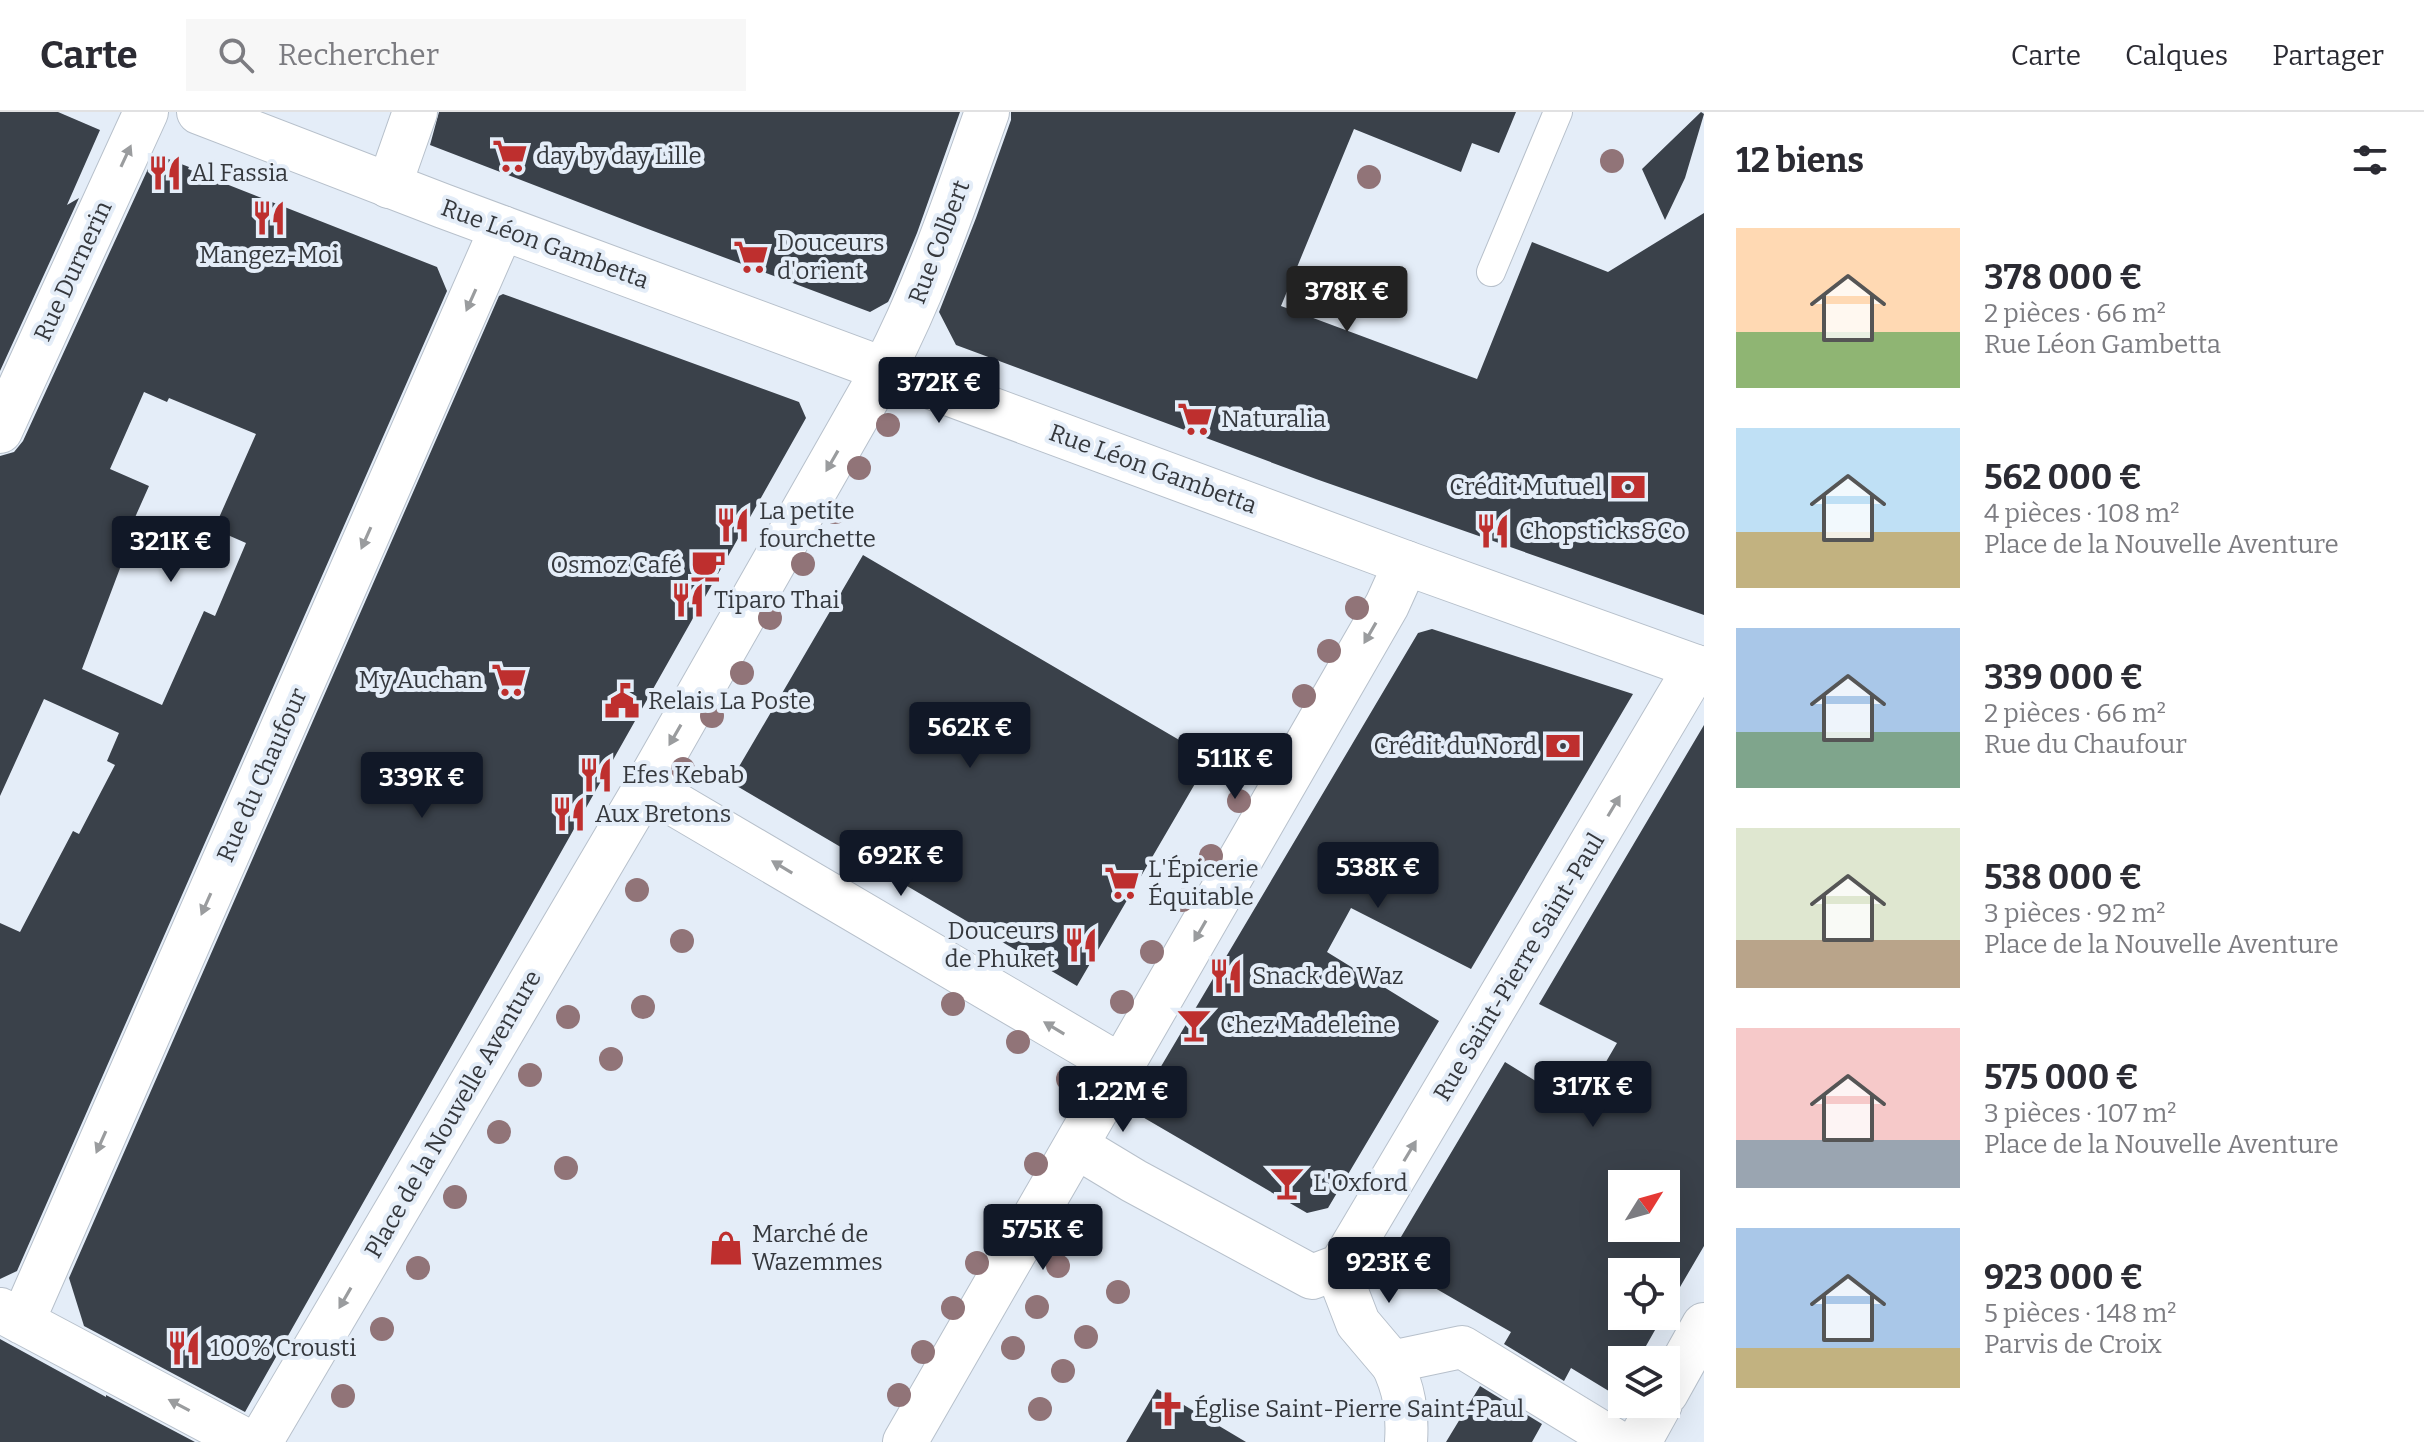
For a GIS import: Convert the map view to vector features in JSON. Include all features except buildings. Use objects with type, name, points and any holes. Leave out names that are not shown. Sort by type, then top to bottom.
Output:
[{"type":"street","name":"Rue Durnerin","points":[[0,431],[146,112]]},
{"type":"street","name":"Rue Léon Gambetta","points":[[199,112],[389,186],[1406,563],[1700,668]]},
{"type":"street","points":[[389,186],[415,112]]},
{"type":"street","name":"Rue Colbert","points":[[884,369],[907,326],[939,247],[987,112]]},
{"type":"street","name":"Rue du Chaufour","points":[[11,1316],[502,228]]},
{"type":"street","name":"Place de la Nouvelle Aventure","points":[[260,1442],[646,787],[884,369]]},
{"type":"street","points":[[905,1442],[1387,605],[1406,563]]},
{"type":"street","name":"Rue Saint-Pierre Saint-Paul","points":[[1341,1266],[1700,668]]},
{"type":"street","points":[[646,787],[1122,1067]]},
{"type":"street","points":[[1076,1146],[1134,1181],[1312,1277],[1341,1266],[1343,1284],[1358,1323],[1391,1362],[1400,1380],[1406,1404],[1406,1442]]},
{"type":"street","points":[[11,1316],[248,1442]]},
{"type":"street","points":[[1680,1368],[1704,1325]]},
{"type":"street","points":[[1391,1362],[1462,1347],[1618,1442]]},
{"type":"street","points":[[1639,1442],[1652,1418]]},
{"type":"lane","points":[[1491,272],[1558,112]]},
{"type":"place","name":"day by day Lille","points":[[510,156]]},
{"type":"place","name":"Al Fassia","points":[[165,173]]},
{"type":"place","name":"Mangez-Moi","points":[[269,218]]},
{"type":"place","name":"Douceurs d'orient","points":[[751,257]]},
{"type":"place","name":"Naturalia","points":[[1195,419]]},
{"type":"place","name":"Crédit Mutuel","points":[[1628,487]]},
{"type":"place","name":"La petite fourchette","points":[[733,525]]},
{"type":"place","name":"Chopsticks&Co","points":[[1493,531]]},
{"type":"place","name":"Osmoz Café","points":[[708,565]]},
{"type":"place","name":"Tiparo Thai","points":[[688,600]]},
{"type":"place","name":"My Auchan","points":[[509,680]]},
{"type":"place","name":"Relais La Poste","points":[[622,701]]},
{"type":"place","name":"Crédit du Nord","points":[[1563,746]]},
{"type":"place","name":"Efes Kebab","points":[[596,775]]},
{"type":"place","name":"Aux Bretons","points":[[569,814]]},
{"type":"place","name":"L'Épicerie Équitable","points":[[1122,883]]},
{"type":"place","name":"Douceurs de Phuket","points":[[1081,945]]},
{"type":"place","name":"Snack de Waz","points":[[1226,976]]},
{"type":"place","name":"Chez Madeleine","points":[[1194,1025]]},
{"type":"place","name":"L'Oxford","points":[[1287,1183]]},
{"type":"place","name":"Marché de Wazemmes","points":[[726,1248]]},
{"type":"place","name":"100% Crousti","points":[[184,1348]]},
{"type":"place","name":"Église Saint-Pierre Saint-Paul","points":[[1168,1409]]}]
